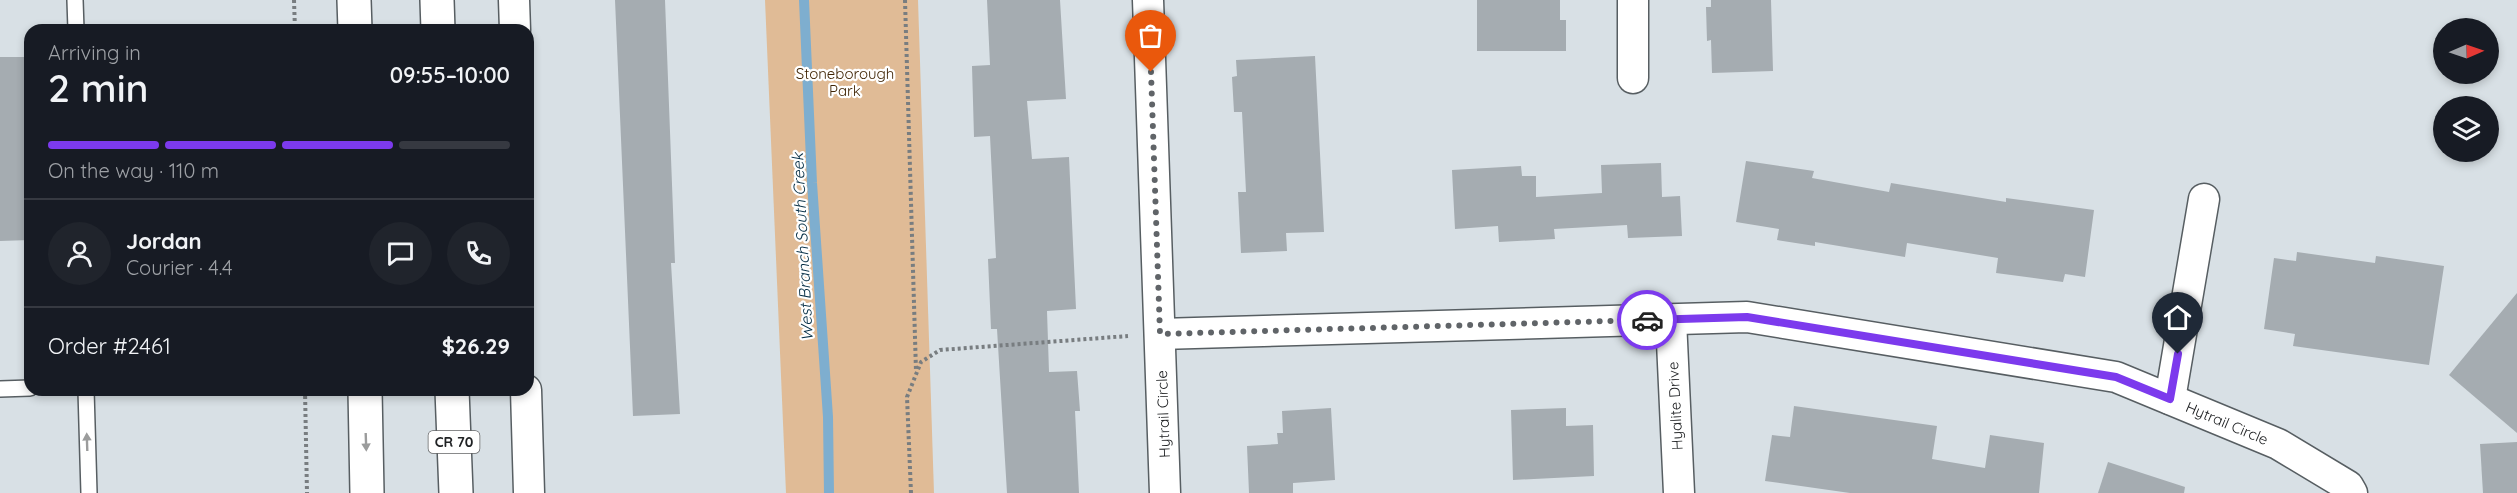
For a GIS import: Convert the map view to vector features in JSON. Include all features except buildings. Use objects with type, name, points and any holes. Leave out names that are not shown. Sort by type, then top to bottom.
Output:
[{"type":"main road","points":[[354,0],[355,24]]},
{"type":"main road","points":[[437,0],[438,24]]},
{"type":"main road","points":[[365,396],[368,493]]},
{"type":"main road","name":"CR 70","points":[[452,396],[456,493]]},
{"type":"street","points":[[514,0],[515,24]]},
{"type":"street","name":"Hytrail Circle","points":[[1148,0],[1165,493]]},
{"type":"street","points":[[1633,0],[1633,78]]},
{"type":"street","points":[[2170,399],[2204,199]]},
{"type":"street","name":"Hytrail Circle","points":[[1160,334],[1747,317],[2116,377],[2278,444],[2348,486],[2352,493]]},
{"type":"street","name":"Hyalite Drive","points":[[1671,320],[1679,493]]},
{"type":"street","points":[[526,396],[529,493]]},
{"type":"lane","points":[[75,0],[76,24]]},
{"type":"lane","points":[[0,389],[24,388]]},
{"type":"lane","points":[[86,396],[89,493]]},
{"type":"path","points":[[294,0],[295,24]]},
{"type":"path","points":[[905,0],[916,374]]},
{"type":"path","points":[[911,493],[907,397],[921,362],[940,350],[1160,334]]},
{"type":"path","points":[[305,396],[307,493]]},
{"type":"green space","name":"Stoneborough Park","points":[[765,0],[918,0],[934,493],[786,493]]},
{"type":"waterway","name":"West Branch South Creek","points":[[804,0],[812,183],[828,417],[829,493]]},
{"type":"way so far","points":[[1151,72],[1160,334],[1647,320]]},
{"type":"route","points":[[1647,320],[1747,317],[2116,377],[2170,399],[2178,354]]}]
